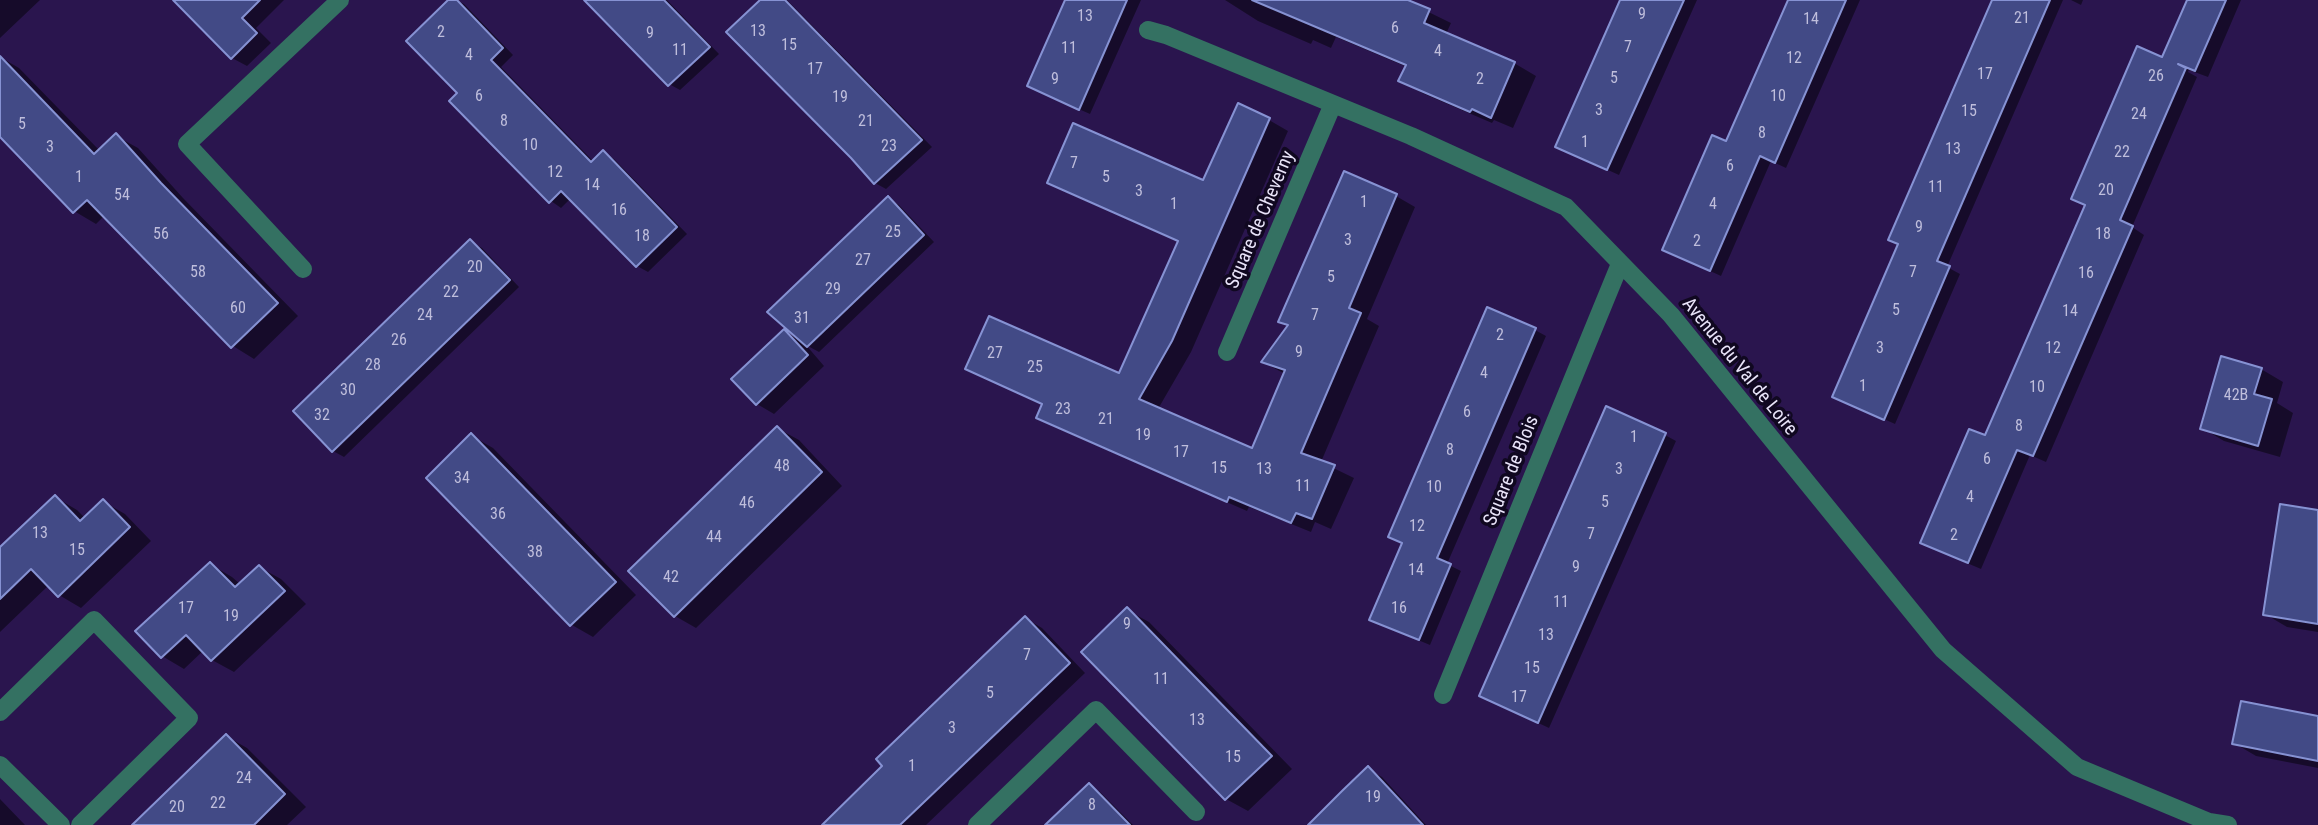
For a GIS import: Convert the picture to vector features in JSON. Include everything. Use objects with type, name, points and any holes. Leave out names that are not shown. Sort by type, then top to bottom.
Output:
[{"type":"street","points":[[303,269],[187,144],[341,0]]},
{"type":"street","name":"Avenue du Val de Loire","points":[[1148,30],[1411,136],[1566,206],[1671,315],[1943,650],[2077,767],[2209,822],[2228,825]]},
{"type":"street","name":"Square de Cheverny","points":[[1227,352],[1333,104]]},
{"type":"street","name":"Square de Blois","points":[[1443,695],[1620,264]]},
{"type":"street","points":[[0,712],[94,620],[189,718],[80,825]]},
{"type":"street","points":[[977,825],[1096,710],[1196,812]]},
{"type":"street","points":[[0,765],[61,825]]},
{"type":"building","points":[[173,0],[260,0],[242,18],[257,33],[231,59]]},
{"type":"building","points":[[448,0],[457,0],[503,48],[491,60],[591,162],[603,150],[677,227],[636,267],[561,191],[549,203],[449,101],[457,93],[406,41]]},
{"type":"building","points":[[584,0],[664,0],[710,47],[668,86]]},
{"type":"building","points":[[760,0],[785,0],[922,140],[874,184],[726,32]]},
{"type":"building","points":[[1065,0],[1127,0],[1079,110],[1027,86]]},
{"type":"building","points":[[1252,0],[1408,0],[1430,9],[1424,23],[1515,62],[1491,118],[1472,109],[1470,112],[1398,81],[1406,65]]},
{"type":"building","points":[[1620,0],[1684,0],[1607,170],[1555,147]]},
{"type":"building","points":[[1788,0],[1846,0],[1775,163],[1760,156],[1710,271],[1662,250],[1712,135],[1726,141]]},
{"type":"building","points":[[1992,0],[2050,0],[1937,261],[1950,266],[1884,420],[1832,397],[1898,244],[1888,240]]},
{"type":"building","points":[[2187,0],[2226,0],[2195,71],[2178,64],[2186,68],[2120,220],[2133,226],[2033,456],[2017,450],[1968,563],[1920,543],[1969,429],[1985,435],[2085,205],[2071,199],[2137,46],[2162,57]]},
{"type":"building","points":[[0,56],[94,154],[116,133],[278,303],[231,348],[87,200],[73,213],[0,137]]},
{"type":"building","points":[[1238,103],[1270,118],[1172,341],[1139,399],[1252,448],[1285,370],[1261,362],[1288,325],[1278,322],[1344,171],[1397,194],[1349,308],[1361,313],[1301,453],[1335,465],[1312,519],[1296,513],[1291,523],[1229,497],[1227,502],[1036,418],[1042,404],[965,369],[989,316],[1119,373],[1178,241],[1047,183],[1073,123],[1203,180]]},
{"type":"building","points":[[888,196],[924,235],[807,347],[767,312]]},
{"type":"building","points":[[470,239],[510,280],[332,452],[293,411]]},
{"type":"building","points":[[1487,307],[1536,328],[1437,558],[1451,564],[1419,640],[1369,620],[1402,543],[1388,537]]},
{"type":"building","points":[[784,329],[808,355],[756,405],[731,379]]},
{"type":"building","points":[[2221,356],[2262,368],[2254,394],[2272,399],[2258,446],[2200,429]]},
{"type":"building","points":[[1606,406],[1666,433],[1538,723],[1479,696]]},
{"type":"building","points":[[777,426],[822,472],[674,617],[628,571]]},
{"type":"building","points":[[471,433],[616,582],[570,626],[426,478]]},
{"type":"building","points":[[55,495],[80,521],[103,499],[130,527],[58,597],[31,569],[0,599],[0,547]]},
{"type":"building","points":[[2280,504],[2318,510],[2318,624],[2263,615]]},
{"type":"building","points":[[210,562],[235,587],[259,565],[285,591],[211,661],[186,635],[161,658],[135,631]]},
{"type":"building","points":[[1127,607],[1272,756],[1225,800],[1081,652]]},
{"type":"building","points":[[1025,616],[1070,663],[900,825],[822,825],[882,766],[876,759]]},
{"type":"building","points":[[2241,701],[2318,716],[2318,761],[2232,744]]},
{"type":"building","points":[[226,734],[285,794],[254,825],[132,825]]},
{"type":"building","points":[[1368,766],[1423,825],[1308,825],[1342,791]]},
{"type":"building","points":[[1089,783],[1130,825],[1045,825]]}]
